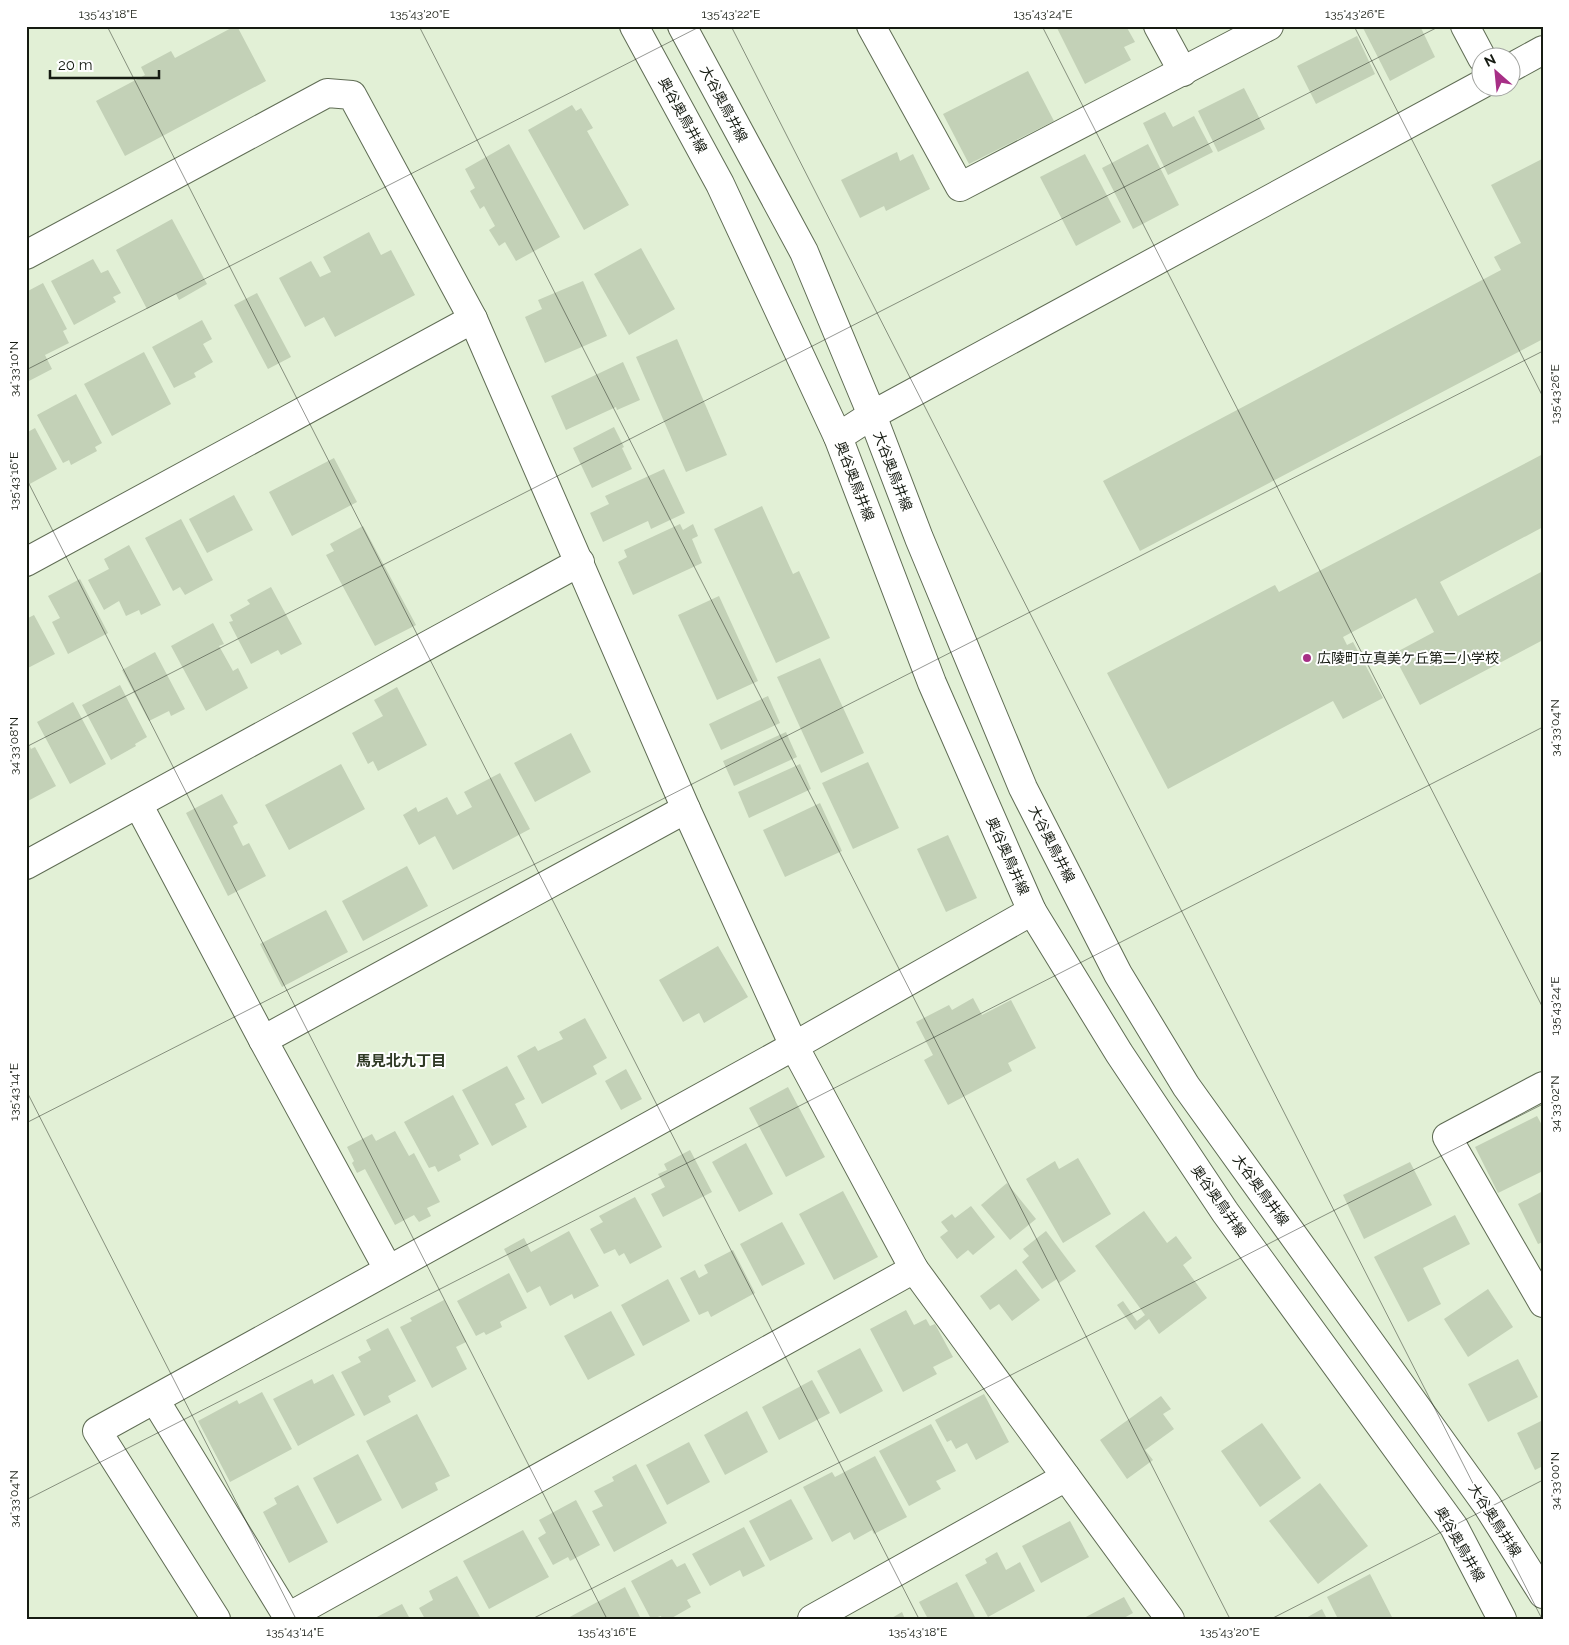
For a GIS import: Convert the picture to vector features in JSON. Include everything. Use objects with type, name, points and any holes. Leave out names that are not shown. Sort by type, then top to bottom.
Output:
[{"type":"street","name":"奥谷奥鳥井線","points":[[634,26],[720,184],[838,437],[932,683],[1032,911],[1119,1053],[1225,1212],[1454,1527],[1502,1619]]},
{"type":"street","name":"大谷奥鳥井線","points":[[682,26],[804,252],[872,415],[919,538],[1023,788],[1118,974],[1186,1086],[1486,1505],[1543,1594]]},
{"type":"street","points":[[871,26],[960,187],[1269,26]]},
{"type":"street","points":[[1158,26],[1183,72]]},
{"type":"street","points":[[1465,26],[1477,48]]},
{"type":"street","points":[[1522,62],[1543,50]]},
{"type":"street","points":[[838,437],[872,415],[1472,89]]},
{"type":"street","points":[[26,255],[327,93],[352,95],[473,318],[686,810],[794,1046],[914,1269],[1170,1619]]},
{"type":"street","points":[[26,562],[473,318]]},
{"type":"street","points":[[26,865],[580,562]]},
{"type":"street","points":[[138,804],[263,1040],[388,1269]]},
{"type":"street","points":[[263,1040],[686,810]]},
{"type":"street","points":[[216,1619],[97,1431],[794,1046],[1032,911]]},
{"type":"street","points":[[1543,1086],[1447,1138],[1543,1303]]},
{"type":"street","points":[[155,1400],[288,1618],[914,1269]]},
{"type":"street","points":[[812,1619],[1066,1477]]},
{"type":"building","points":[[237,26],[266,81],[125,156],[96,101],[145,75],[141,67],[171,51],[175,58]]},
{"type":"building","points":[[1056,26],[1126,26],[1135,42],[1124,47],[1131,60],[1085,84]]},
{"type":"building","points":[[1362,26],[1420,26],[1435,57],[1390,81]]},
{"type":"building","points":[[1357,36],[1375,74],[1316,104],[1297,66]]},
{"type":"building","points":[[1028,71],[1054,121],[969,164],[943,114]]},
{"type":"building","points":[[1244,88],[1265,129],[1218,152],[1198,111]]},
{"type":"building","points":[[572,105],[576,111],[581,108],[593,128],[587,131],[629,205],[584,230],[528,130]]},
{"type":"building","points":[[1165,112],[1173,127],[1194,116],[1213,152],[1168,175],[1143,123]]},
{"type":"building","points":[[509,144],[560,237],[516,261],[505,242],[499,246],[489,230],[495,226],[484,206],[480,209],[470,191],[475,188],[465,169]]},
{"type":"building","points":[[1148,144],[1179,205],[1133,229],[1102,168]]},
{"type":"building","points":[[897,152],[900,161],[913,154],[930,189],[886,211],[884,206],[860,218],[841,180]]},
{"type":"building","points":[[1085,154],[1121,222],[1076,246],[1040,177]]},
{"type":"building","points":[[1542,159],[1543,339],[1140,551],[1103,481],[1501,270],[1494,257],[1521,243],[1491,185]]},
{"type":"building","points":[[172,219],[207,284],[179,300],[176,294],[147,309],[116,250]]},
{"type":"building","points":[[369,232],[381,255],[391,250],[415,295],[335,337],[324,317],[305,327],[279,278],[311,261],[320,277],[331,272],[323,257]]},
{"type":"building","points":[[641,248],[675,309],[629,335],[594,274]]},
{"type":"building","points":[[93,259],[101,273],[108,270],[121,293],[113,297],[116,302],[74,325],[51,281]]},
{"type":"building","points":[[583,281],[607,336],[545,363],[525,317],[542,309],[538,300]]},
{"type":"building","points":[[43,283],[67,329],[63,331],[69,343],[45,355],[52,369],[29,381],[26,376],[26,292]]},
{"type":"building","points":[[257,293],[291,357],[268,369],[234,305]]},
{"type":"building","points":[[202,320],[212,339],[203,344],[213,362],[194,373],[196,377],[174,388],[152,347]]},
{"type":"building","points":[[677,339],[727,455],[686,472],[636,357]]},
{"type":"building","points":[[144,352],[171,404],[112,436],[84,384]]},
{"type":"building","points":[[623,362],[640,400],[617,410],[616,407],[566,430],[551,396]]},
{"type":"building","points":[[76,394],[102,443],[95,447],[97,451],[71,465],[69,460],[63,463],[37,415]]},
{"type":"building","points":[[614,427],[632,469],[592,488],[573,448]]},
{"type":"building","points":[[35,428],[57,469],[26,486],[26,433]]},
{"type":"building","points":[[1543,454],[1543,527],[1440,582],[1458,616],[1543,571],[1543,640],[1420,705],[1393,654],[1434,632],[1416,598],[1343,637],[1347,645],[1353,642],[1383,698],[1343,719],[1333,701],[1168,789],[1107,673],[1275,585],[1279,592]]},
{"type":"building","points":[[334,458],[357,502],[292,536],[269,492]]},
{"type":"building","points":[[664,469],[685,513],[651,529],[648,521],[603,542],[590,513],[609,504],[605,496]]},
{"type":"building","points":[[234,495],[253,530],[207,553],[189,519]]},
{"type":"building","points":[[762,506],[793,574],[799,571],[830,638],[776,663],[714,529]]},
{"type":"building","points":[[181,519],[213,580],[185,595],[180,587],[173,591],[145,538]]},
{"type":"building","points":[[680,524],[683,530],[693,524],[698,536],[692,539],[702,563],[633,595],[618,562],[627,557],[624,550]]},
{"type":"building","points":[[363,526],[416,625],[375,646],[326,555],[334,551],[330,544]]},
{"type":"building","points":[[129,545],[161,605],[141,615],[139,610],[126,616],[119,601],[104,610],[88,580],[109,569],[104,559]]},
{"type":"building","points":[[80,579],[108,633],[68,654],[52,622],[60,618],[48,596]]},
{"type":"building","points":[[271,587],[302,644],[281,655],[278,650],[251,664],[229,622],[233,621],[230,615],[250,604],[247,600]]},
{"type":"building","points":[[719,596],[758,681],[717,700],[678,615]]},
{"type":"building","points":[[26,614],[28,618],[34,615],[55,654],[26,669]]},
{"type":"building","points":[[213,623],[224,644],[219,646],[233,671],[238,668],[248,688],[206,711],[171,646]]},
{"type":"building","points":[[155,652],[185,709],[171,716],[169,711],[149,721],[122,670]]},
{"type":"building","points":[[820,658],[864,753],[821,773],[777,677]]},
{"type":"building","points":[[120,685],[147,737],[135,744],[136,746],[111,760],[82,705]]},
{"type":"building","points":[[397,687],[427,745],[378,771],[373,761],[368,764],[352,733],[383,716],[374,700]]},
{"type":"building","points":[[768,696],[780,723],[721,750],[709,724]]},
{"type":"building","points":[[73,702],[106,764],[70,784],[37,722]]},
{"type":"building","points":[[786,732],[797,757],[734,786],[723,761]]},
{"type":"building","points":[[571,733],[591,772],[535,802],[514,763]]},
{"type":"building","points":[[28,742],[31,749],[35,747],[56,786],[26,802],[26,743]]},
{"type":"building","points":[[868,762],[899,828],[853,849],[822,783]]},
{"type":"building","points":[[341,764],[365,809],[289,850],[265,805]]},
{"type":"building","points":[[800,764],[811,789],[749,818],[738,792]]},
{"type":"building","points":[[500,773],[530,829],[453,870],[435,836],[419,845],[403,815],[416,807],[418,812],[447,797],[457,815],[472,807],[464,792]]},
{"type":"building","points":[[222,794],[238,823],[233,826],[243,846],[249,843],[266,876],[228,896],[186,813]]},
{"type":"building","points":[[820,803],[842,851],[785,877],[763,830]]},
{"type":"building","points":[[948,835],[977,898],[946,912],[917,849]]},
{"type":"building","points":[[407,866],[428,906],[363,941],[342,901]]},
{"type":"building","points":[[326,910],[348,952],[282,987],[260,944]]},
{"type":"building","points":[[718,946],[748,997],[704,1023],[699,1013],[683,1022],[659,980]]},
{"type":"building","points":[[973,998],[982,1015],[1011,1000],[1036,1048],[1008,1063],[1012,1071],[948,1105],[924,1060],[933,1055],[916,1022],[949,1005],[952,1010]]},
{"type":"building","points":[[585,1018],[607,1058],[593,1066],[597,1074],[542,1104],[517,1056],[535,1046],[538,1051],[563,1039],[559,1032]]},
{"type":"building","points":[[507,1066],[525,1099],[515,1104],[527,1127],[492,1146],[462,1090]]},
{"type":"building","points":[[626,1069],[642,1099],[621,1110],[605,1081]]},
{"type":"building","points":[[788,1087],[825,1157],[786,1177],[749,1108]]},
{"type":"building","points":[[453,1095],[479,1144],[459,1155],[461,1160],[438,1172],[435,1166],[429,1168],[404,1122]]},
{"type":"building","points":[[1537,1116],[1543,1127],[1543,1171],[1498,1193],[1475,1147]]},
{"type":"building","points":[[395,1131],[409,1156],[414,1153],[440,1202],[427,1208],[431,1216],[419,1222],[414,1215],[395,1225],[365,1169],[357,1173],[352,1163],[354,1161],[347,1147],[372,1134],[376,1141]]},
{"type":"building","points":[[746,1143],[773,1194],[739,1212],[712,1162]]},
{"type":"building","points":[[690,1150],[712,1192],[663,1217],[651,1194],[665,1187],[658,1174],[667,1170],[664,1164]]},
{"type":"building","points":[[1078,1158],[1111,1214],[1063,1243],[1026,1179],[1055,1161],[1059,1169]]},
{"type":"building","points":[[1410,1162],[1432,1205],[1364,1239],[1343,1195]]},
{"type":"building","points":[[1007,1183],[1036,1219],[1010,1240],[981,1205]]},
{"type":"building","points":[[843,1191],[878,1257],[834,1280],[799,1214]]},
{"type":"building","points":[[1543,1191],[1543,1242],[1538,1244],[1518,1204]]},
{"type":"building","points":[[635,1197],[662,1247],[630,1264],[624,1253],[619,1256],[615,1249],[604,1254],[590,1229],[603,1222],[599,1216]]},
{"type":"building","points":[[971,1206],[995,1237],[973,1255],[968,1250],[957,1259],[940,1237],[948,1231],[941,1222],[952,1214],[955,1218]]},
{"type":"building","points":[[1144,1211],[1167,1243],[1176,1236],[1192,1258],[1183,1265],[1207,1298],[1159,1334],[1149,1319],[1135,1330],[1117,1305],[1123,1301],[1137,1321],[1145,1315],[1095,1246]]},
{"type":"building","points":[[1455,1215],[1470,1244],[1423,1268],[1441,1304],[1408,1322],[1374,1257]]},
{"type":"building","points":[[782,1222],[805,1264],[762,1286],[740,1244]]},
{"type":"building","points":[[569,1231],[599,1286],[574,1299],[572,1294],[550,1306],[540,1286],[527,1293],[504,1249],[524,1238],[531,1252]]},
{"type":"building","points":[[1046,1231],[1076,1271],[1059,1283],[1057,1279],[1042,1289],[1022,1262],[1029,1256],[1023,1249]]},
{"type":"building","points":[[733,1250],[755,1293],[711,1317],[708,1311],[699,1315],[680,1278],[695,1270],[699,1278],[708,1273],[704,1265]]},
{"type":"building","points":[[1016,1269],[1040,1300],[1012,1321],[999,1304],[990,1310],[980,1296]]},
{"type":"building","points":[[509,1273],[527,1308],[500,1322],[502,1327],[486,1335],[484,1332],[476,1336],[457,1301]]},
{"type":"building","points":[[668,1279],[690,1321],[643,1346],[621,1305]]},
{"type":"building","points":[[1488,1289],[1513,1327],[1468,1357],[1444,1319]]},
{"type":"building","points":[[444,1300],[466,1342],[456,1347],[467,1369],[432,1388],[400,1327],[412,1321],[410,1318]]},
{"type":"building","points":[[906,1310],[914,1325],[926,1319],[930,1326],[935,1324],[953,1357],[933,1367],[937,1374],[903,1392],[870,1329]]},
{"type":"building","points":[[611,1311],[635,1355],[588,1380],[564,1336]]},
{"type":"building","points":[[388,1328],[416,1381],[388,1396],[391,1402],[364,1416],[341,1372],[361,1362],[358,1357],[371,1350],[366,1340]]},
{"type":"building","points":[[860,1348],[883,1391],[840,1414],[817,1371]]},
{"type":"building","points":[[1518,1359],[1538,1397],[1488,1422],[1468,1384]]},
{"type":"building","points":[[333,1374],[355,1415],[298,1446],[273,1399],[312,1379],[314,1384]]},
{"type":"building","points":[[812,1380],[830,1413],[779,1440],[762,1407]]},
{"type":"building","points":[[262,1392],[292,1449],[230,1482],[198,1421],[237,1400],[239,1404]]},
{"type":"building","points":[[984,1394],[1009,1442],[976,1460],[967,1443],[956,1449],[951,1440],[947,1442],[935,1420]]},
{"type":"building","points":[[1161,1396],[1171,1409],[1163,1414],[1174,1429],[1145,1450],[1153,1460],[1127,1479],[1100,1440]]},
{"type":"building","points":[[747,1411],[768,1452],[725,1475],[704,1435]]},
{"type":"building","points":[[417,1414],[450,1476],[435,1483],[438,1490],[402,1509],[366,1441]]},
{"type":"building","points":[[1543,1420],[1543,1466],[1535,1470],[1517,1433]]},
{"type":"building","points":[[1262,1423],[1301,1478],[1260,1507],[1221,1451]]},
{"type":"building","points":[[931,1424],[956,1471],[936,1481],[941,1489],[909,1506],[879,1451]]},
{"type":"building","points":[[689,1442],[710,1482],[667,1505],[646,1465]]},
{"type":"building","points":[[358,1454],[382,1500],[337,1524],[313,1478]]},
{"type":"building","points":[[875,1456],[907,1517],[874,1534],[872,1530],[854,1540],[850,1532],[832,1542],[803,1487],[832,1472],[835,1477]]},
{"type":"building","points":[[636,1464],[667,1523],[614,1552],[592,1511],[603,1506],[594,1491],[614,1481],[612,1477]]},
{"type":"building","points":[[1320,1483],[1368,1546],[1318,1584],[1269,1521]]},
{"type":"building","points":[[298,1485],[328,1542],[289,1563],[263,1512],[277,1504],[274,1498]]},
{"type":"building","points":[[791,1499],[813,1539],[770,1561],[749,1521]]},
{"type":"building","points":[[576,1500],[600,1545],[570,1561],[568,1557],[553,1565],[538,1538],[546,1533],[539,1520]]},
{"type":"building","points":[[1070,1521],[1089,1557],[1041,1583],[1022,1546]]},
{"type":"building","points":[[744,1527],[765,1566],[743,1577],[740,1570],[710,1586],[692,1554]]},
{"type":"building","points":[[523,1530],[549,1577],[489,1609],[463,1561]]},
{"type":"building","points":[[997,1552],[1006,1570],[1020,1562],[1035,1591],[988,1617],[965,1575],[987,1563],[985,1559]]},
{"type":"building","points":[[672,1559],[677,1567],[685,1563],[701,1593],[687,1600],[691,1607],[670,1619],[662,1619],[661,1616],[651,1619],[631,1581]]},
{"type":"building","points":[[1370,1574],[1393,1619],[1338,1619],[1327,1597]]},
{"type":"building","points":[[457,1576],[480,1617],[477,1619],[425,1619],[419,1608],[433,1600],[429,1591]]},
{"type":"building","points":[[957,1582],[976,1619],[928,1619],[919,1602]]},
{"type":"building","points":[[625,1587],[641,1619],[566,1619]]},
{"type":"building","points":[[1124,1597],[1133,1613],[1122,1619],[1082,1619]]},
{"type":"building","points":[[402,1604],[410,1619],[373,1619]]},
{"type":"building","points":[[1322,1609],[1327,1619],[1304,1619]]},
{"type":"building","points":[[902,1612],[905,1619],[890,1619]]},
{"type":"place","name":"広陵町立真美ケ丘第二小学校","points":[[1307,658]]},
{"type":"district","name":"馬見北九丁目","points":[[401,1061]]}]
